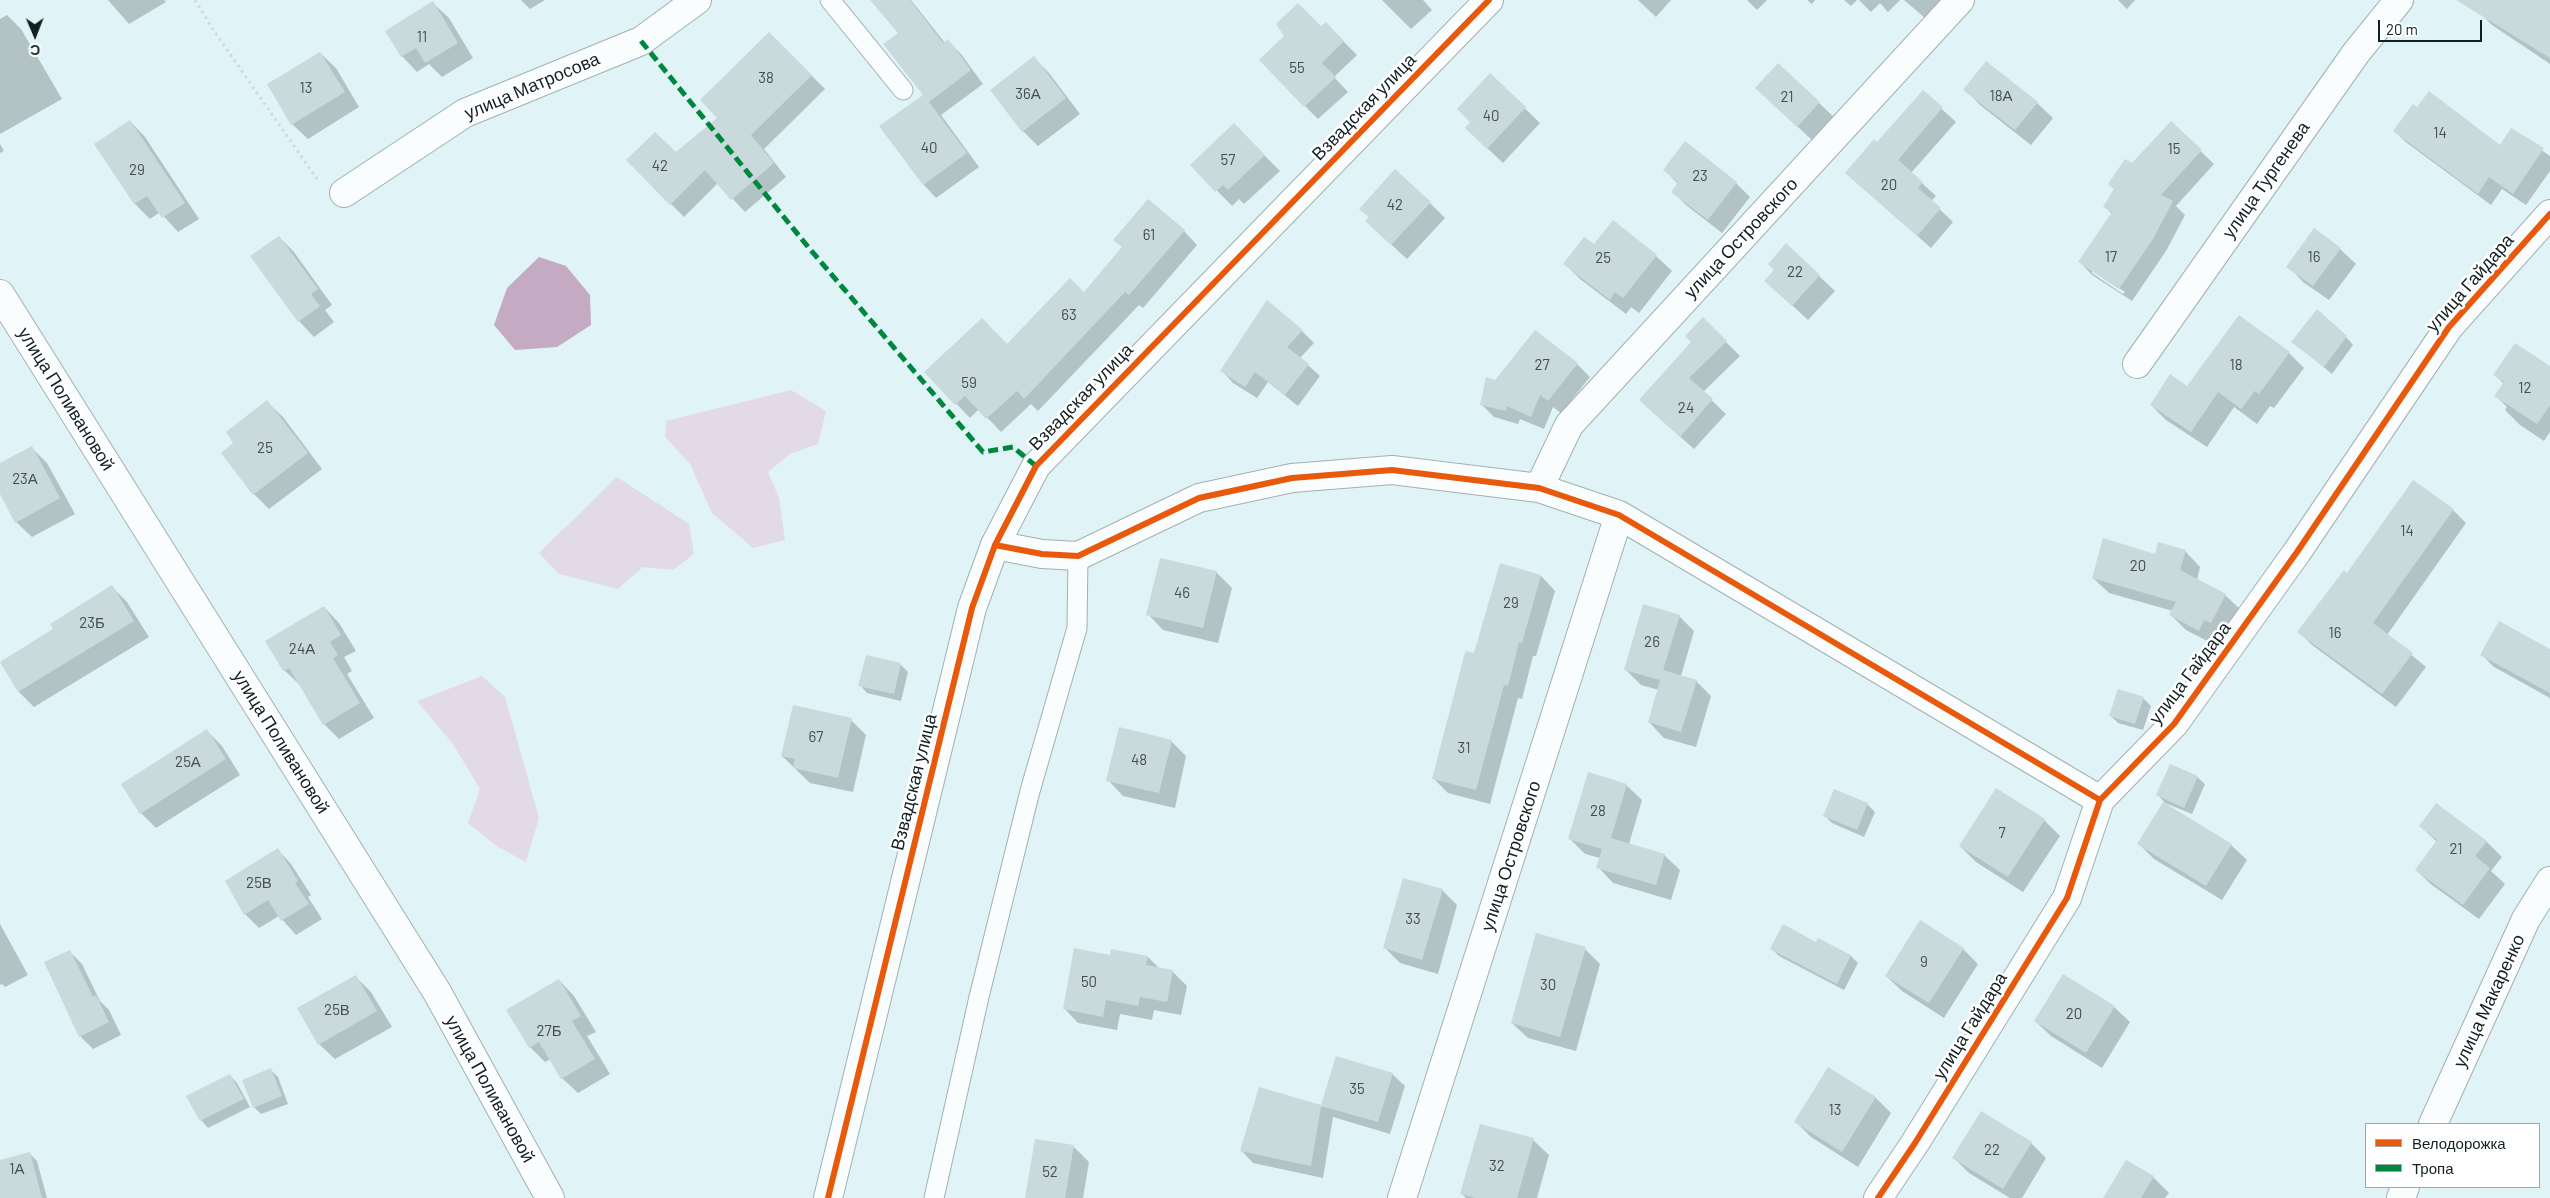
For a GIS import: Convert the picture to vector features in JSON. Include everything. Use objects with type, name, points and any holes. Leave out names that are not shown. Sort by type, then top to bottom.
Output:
[{"type":"street","name":"улица Матросова","points":[[344,193],[465,113],[641,41],[697,0]]},
{"type":"street","name":"Взвадская улица","points":[[828,1198],[972,608],[995,545],[1036,466],[1489,0]]},
{"type":"street","name":"улица Островского","points":[[1540,488],[1569,425],[1960,0]]},
{"type":"street","name":"улица Тургенева","points":[[2138,364],[2356,53],[2399,0]]},
{"type":"street","name":"улица Гайдара","points":[[1878,1198],[1915,1144],[2067,898],[2100,800],[2174,724],[2297,552],[2449,327],[2550,214]]},
{"type":"street","name":"улица Поливановой","points":[[0,294],[437,992],[550,1198]]},
{"type":"street","points":[[995,545],[1042,554],[1078,556],[1199,498],[1292,478],[1392,470],[1540,488],[1619,515],[2100,800]]},
{"type":"street","name":"улица Островского","points":[[1402,1198],[1619,515]]},
{"type":"street","name":"улица Макаренко","points":[[2433,1123],[2526,919],[2550,880]]},
{"type":"lane","points":[[830,0],[903,90]]},
{"type":"lane","points":[[934,1198],[977,1006],[1028,801],[1076,628],[1078,556]]},
{"type":"path","points":[[195,0],[214,31],[319,181],[344,193]]},
{"type":"shaded area","points":[[539,257],[566,266],[590,295],[591,325],[557,347],[515,350],[494,325],[507,288]]},
{"type":"shaded area","points":[[791,390],[826,411],[818,444],[790,454],[768,472],[779,498],[785,540],[753,548],[712,513],[690,464],[665,437],[666,421]]},
{"type":"shaded area","points":[[617,477],[689,524],[694,554],[673,570],[643,567],[618,589],[559,574],[539,553]]},
{"type":"shaded area","points":[[482,676],[505,697],[539,818],[526,862],[498,847],[468,823],[480,789],[453,744],[417,701]]},
{"type":"building","points":[[870,0],[910,0],[943,43],[948,39],[971,70],[929,102],[967,153],[923,185],[879,126],[923,95],[883,44],[898,33]]},
{"type":"building","points":[[2456,0],[2550,0],[2550,58]]},
{"type":"building","points":[[433,1],[458,43],[425,63],[416,48],[401,57],[385,31]]},
{"type":"building","points":[[1298,3],[1321,26],[1326,22],[1344,41],[1322,63],[1336,77],[1304,107],[1259,60],[1284,36],[1276,24]]},
{"type":"building","points":[[769,32],[812,75],[751,135],[774,163],[731,200],[705,170],[670,205],[626,160],[655,132],[676,152],[717,118],[700,100]]},
{"type":"building","points":[[320,52],[345,92],[291,125],[267,84]]},
{"type":"building","points":[[1034,56],[1066,98],[1022,132],[990,90]]},
{"type":"building","points":[[1986,61],[2038,102],[2015,130],[1963,90]]},
{"type":"building","points":[[1778,63],[1820,102],[1797,127],[1755,88]]},
{"type":"building","points":[[1490,73],[1526,107],[1487,149],[1465,128],[1470,122],[1457,109]]},
{"type":"building","points":[[1923,90],[1943,107],[1898,160],[1923,182],[1918,188],[1941,208],[1917,236],[1845,173],[1874,139],[1877,142]]},
{"type":"building","points":[[2429,91],[2500,145],[2511,128],[2544,148],[2513,194],[2489,177],[2478,194],[2393,131],[2413,104],[2417,107]]},
{"type":"building","points":[[130,120],[185,203],[162,218],[147,196],[134,204],[94,144]]},
{"type":"building","points":[[2171,121],[2202,150],[2161,195],[2173,201],[2153,239],[2119,289],[2078,262],[2112,212],[2103,207],[2114,189],[2108,184],[2125,159],[2132,163]]},
{"type":"building","points":[[1234,123],[1265,155],[1228,190],[1223,185],[1215,192],[1190,165]]},
{"type":"building","points":[[1685,141],[1737,182],[1708,220],[1671,192],[1678,182],[1663,170]]},
{"type":"building","points":[[1395,169],[1431,202],[1391,245],[1365,221],[1369,217],[1359,209]]},
{"type":"building","points":[[1148,199],[1185,230],[1129,295],[1125,292],[1024,399],[1017,391],[986,419],[965,396],[955,405],[924,372],[982,318],[1007,344],[1070,278],[1084,292],[1122,247],[1113,240]]},
{"type":"building","points":[[1613,220],[1657,255],[1623,298],[1615,292],[1610,300],[1563,264],[1584,237],[1594,244]]},
{"type":"building","points":[[2314,228],[2341,248],[2313,286],[2286,267]]},
{"type":"building","points":[[279,236],[318,289],[311,294],[320,306],[298,322],[250,256]]},
{"type":"building","points":[[1786,243],[1820,275],[1792,306],[1764,281],[1774,270],[1768,264]]},
{"type":"building","points":[[1267,300],[1303,330],[1287,347],[1309,364],[1285,395],[1255,372],[1245,387],[1220,371]]},
{"type":"building","points":[[2317,309],[2347,336],[2324,367],[2291,342]]},
{"type":"building","points":[[2239,315],[2290,352],[2259,394],[2255,391],[2241,409],[2218,392],[2191,432],[2150,405],[2170,374],[2187,386]]},
{"type":"building","points":[[1703,317],[1727,341],[1689,378],[1713,399],[1680,437],[1639,400],[1691,342],[1685,336]]},
{"type":"building","points":[[1535,330],[1578,363],[1548,401],[1540,395],[1531,417],[1507,406],[1506,411],[1480,405],[1486,377],[1495,380]]},
{"type":"building","points":[[2515,343],[2550,366],[2550,405],[2537,424],[2494,396],[2504,382],[2493,375]]},
{"type":"building","points":[[267,400],[308,453],[253,495],[221,453],[233,443],[226,432]]},
{"type":"building","points":[[32,446],[60,498],[15,523],[0,494],[0,463]]},
{"type":"building","points":[[2413,480],[2454,509],[2373,623],[2413,653],[2382,694],[2297,632],[2344,570],[2347,573]]},
{"type":"building","points":[[2103,538],[2155,554],[2158,542],[2186,550],[2180,570],[2226,594],[2211,623],[2204,620],[2199,631],[2169,615],[2176,602],[2092,578]]},
{"type":"building","points":[[1160,558],[1217,571],[1203,628],[1146,615]]},
{"type":"building","points":[[1500,563],[1541,575],[1522,643],[1519,642],[1508,686],[1504,685],[1476,790],[1432,779],[1464,656],[1466,651],[1474,653]]},
{"type":"building","points":[[112,585],[134,621],[18,692],[0,662],[53,629],[50,624]]},
{"type":"building","points":[[1643,604],[1680,615],[1660,680],[1624,670]]},
{"type":"building","points":[[324,606],[341,635],[330,642],[338,655],[333,658],[360,703],[323,725],[289,668],[283,671],[265,641]]},
{"type":"building","points":[[2499,621],[2550,649],[2550,693],[2480,655]]},
{"type":"building","points":[[866,655],[901,663],[894,694],[858,686]]},
{"type":"building","points":[[1663,670],[1697,680],[1681,732],[1648,722]]},
{"type":"building","points":[[2118,689],[2144,697],[2135,724],[2109,716]]},
{"type":"building","points":[[793,705],[852,718],[838,778],[793,768],[795,759],[781,756]]},
{"type":"building","points":[[1119,727],[1172,740],[1159,793],[1106,781]]},
{"type":"building","points":[[207,729],[226,759],[140,814],[121,784]]},
{"type":"building","points":[[2170,764],[2198,776],[2184,808],[2156,795]]},
{"type":"building","points":[[1588,772],[1627,784],[1611,838],[1665,854],[1656,885],[1596,868],[1602,849],[1568,839]]},
{"type":"building","points":[[1996,788],[2045,819],[2008,877],[1959,846]]},
{"type":"building","points":[[1834,789],[1868,803],[1857,830],[1823,816]]},
{"type":"building","points":[[2163,802],[2232,844],[2206,886],[2137,844]]},
{"type":"building","points":[[2436,803],[2487,841],[2475,856],[2490,868],[2463,905],[2415,870],[2437,840],[2419,826]]},
{"type":"building","points":[[278,848],[298,881],[295,883],[309,904],[281,921],[268,900],[244,915],[225,881]]},
{"type":"building","points":[[1403,878],[1443,889],[1422,960],[1383,948]]},
{"type":"building","points":[[1920,920],[1964,948],[1929,1003],[1885,976]]},
{"type":"building","points":[[1783,924],[1816,942],[1818,938],[1851,955],[1837,984],[1770,949]]},
{"type":"building","points":[[1536,933],[1586,947],[1560,1037],[1511,1023]]},
{"type":"building","points":[[1074,948],[1110,955],[1111,949],[1148,956],[1146,965],[1173,970],[1167,1002],[1140,997],[1138,1006],[1106,1000],[1103,1017],[1063,1009]]},
{"type":"building","points":[[70,950],[93,997],[96,995],[109,1022],[79,1037],[44,962]]},
{"type":"building","points":[[2063,974],[2115,1006],[2086,1053],[2034,1021]]},
{"type":"building","points":[[356,975],[377,1011],[318,1045],[297,1008]]},
{"type":"building","points":[[559,979],[581,1016],[572,1021],[595,1059],[561,1079],[539,1042],[529,1048],[506,1010]]},
{"type":"building","points":[[1336,1056],[1393,1073],[1378,1122],[1321,1106],[1311,1166],[1240,1151],[1259,1087],[1321,1105]]},
{"type":"building","points":[[1828,1067],[1876,1097],[1842,1152],[1794,1122]]},
{"type":"building","points":[[271,1068],[282,1096],[253,1108],[242,1080]]},
{"type":"building","points":[[230,1074],[244,1099],[200,1121],[186,1096]]},
{"type":"building","points":[[1981,1111],[2032,1142],[2003,1189],[1952,1158]]},
{"type":"building","points":[[1480,1124],[1534,1138],[1517,1198],[1476,1198],[1460,1194]]},
{"type":"building","points":[[1035,1139],[1074,1145],[1065,1198],[1025,1198]]},
{"type":"building","points":[[30,1152],[42,1198],[0,1198],[0,1160]]},
{"type":"building","points":[[2126,1160],[2154,1176],[2141,1198],[2103,1198]]},
{"type":"marked path","points":[[641,41],[809,248],[983,452],[1013,447],[1036,466]]},
{"type":"cycle path","points":[[828,1198],[972,608],[995,545],[1036,466],[1489,0]]},
{"type":"cycle path","points":[[1878,1198],[1915,1143],[2067,898],[2100,800],[2174,724],[2297,552],[2449,327],[2550,214]]},
{"type":"cycle path","points":[[995,545],[1042,554],[1078,556],[1199,498],[1292,478],[1392,470],[1539,488],[1619,515],[2100,800]]}]
